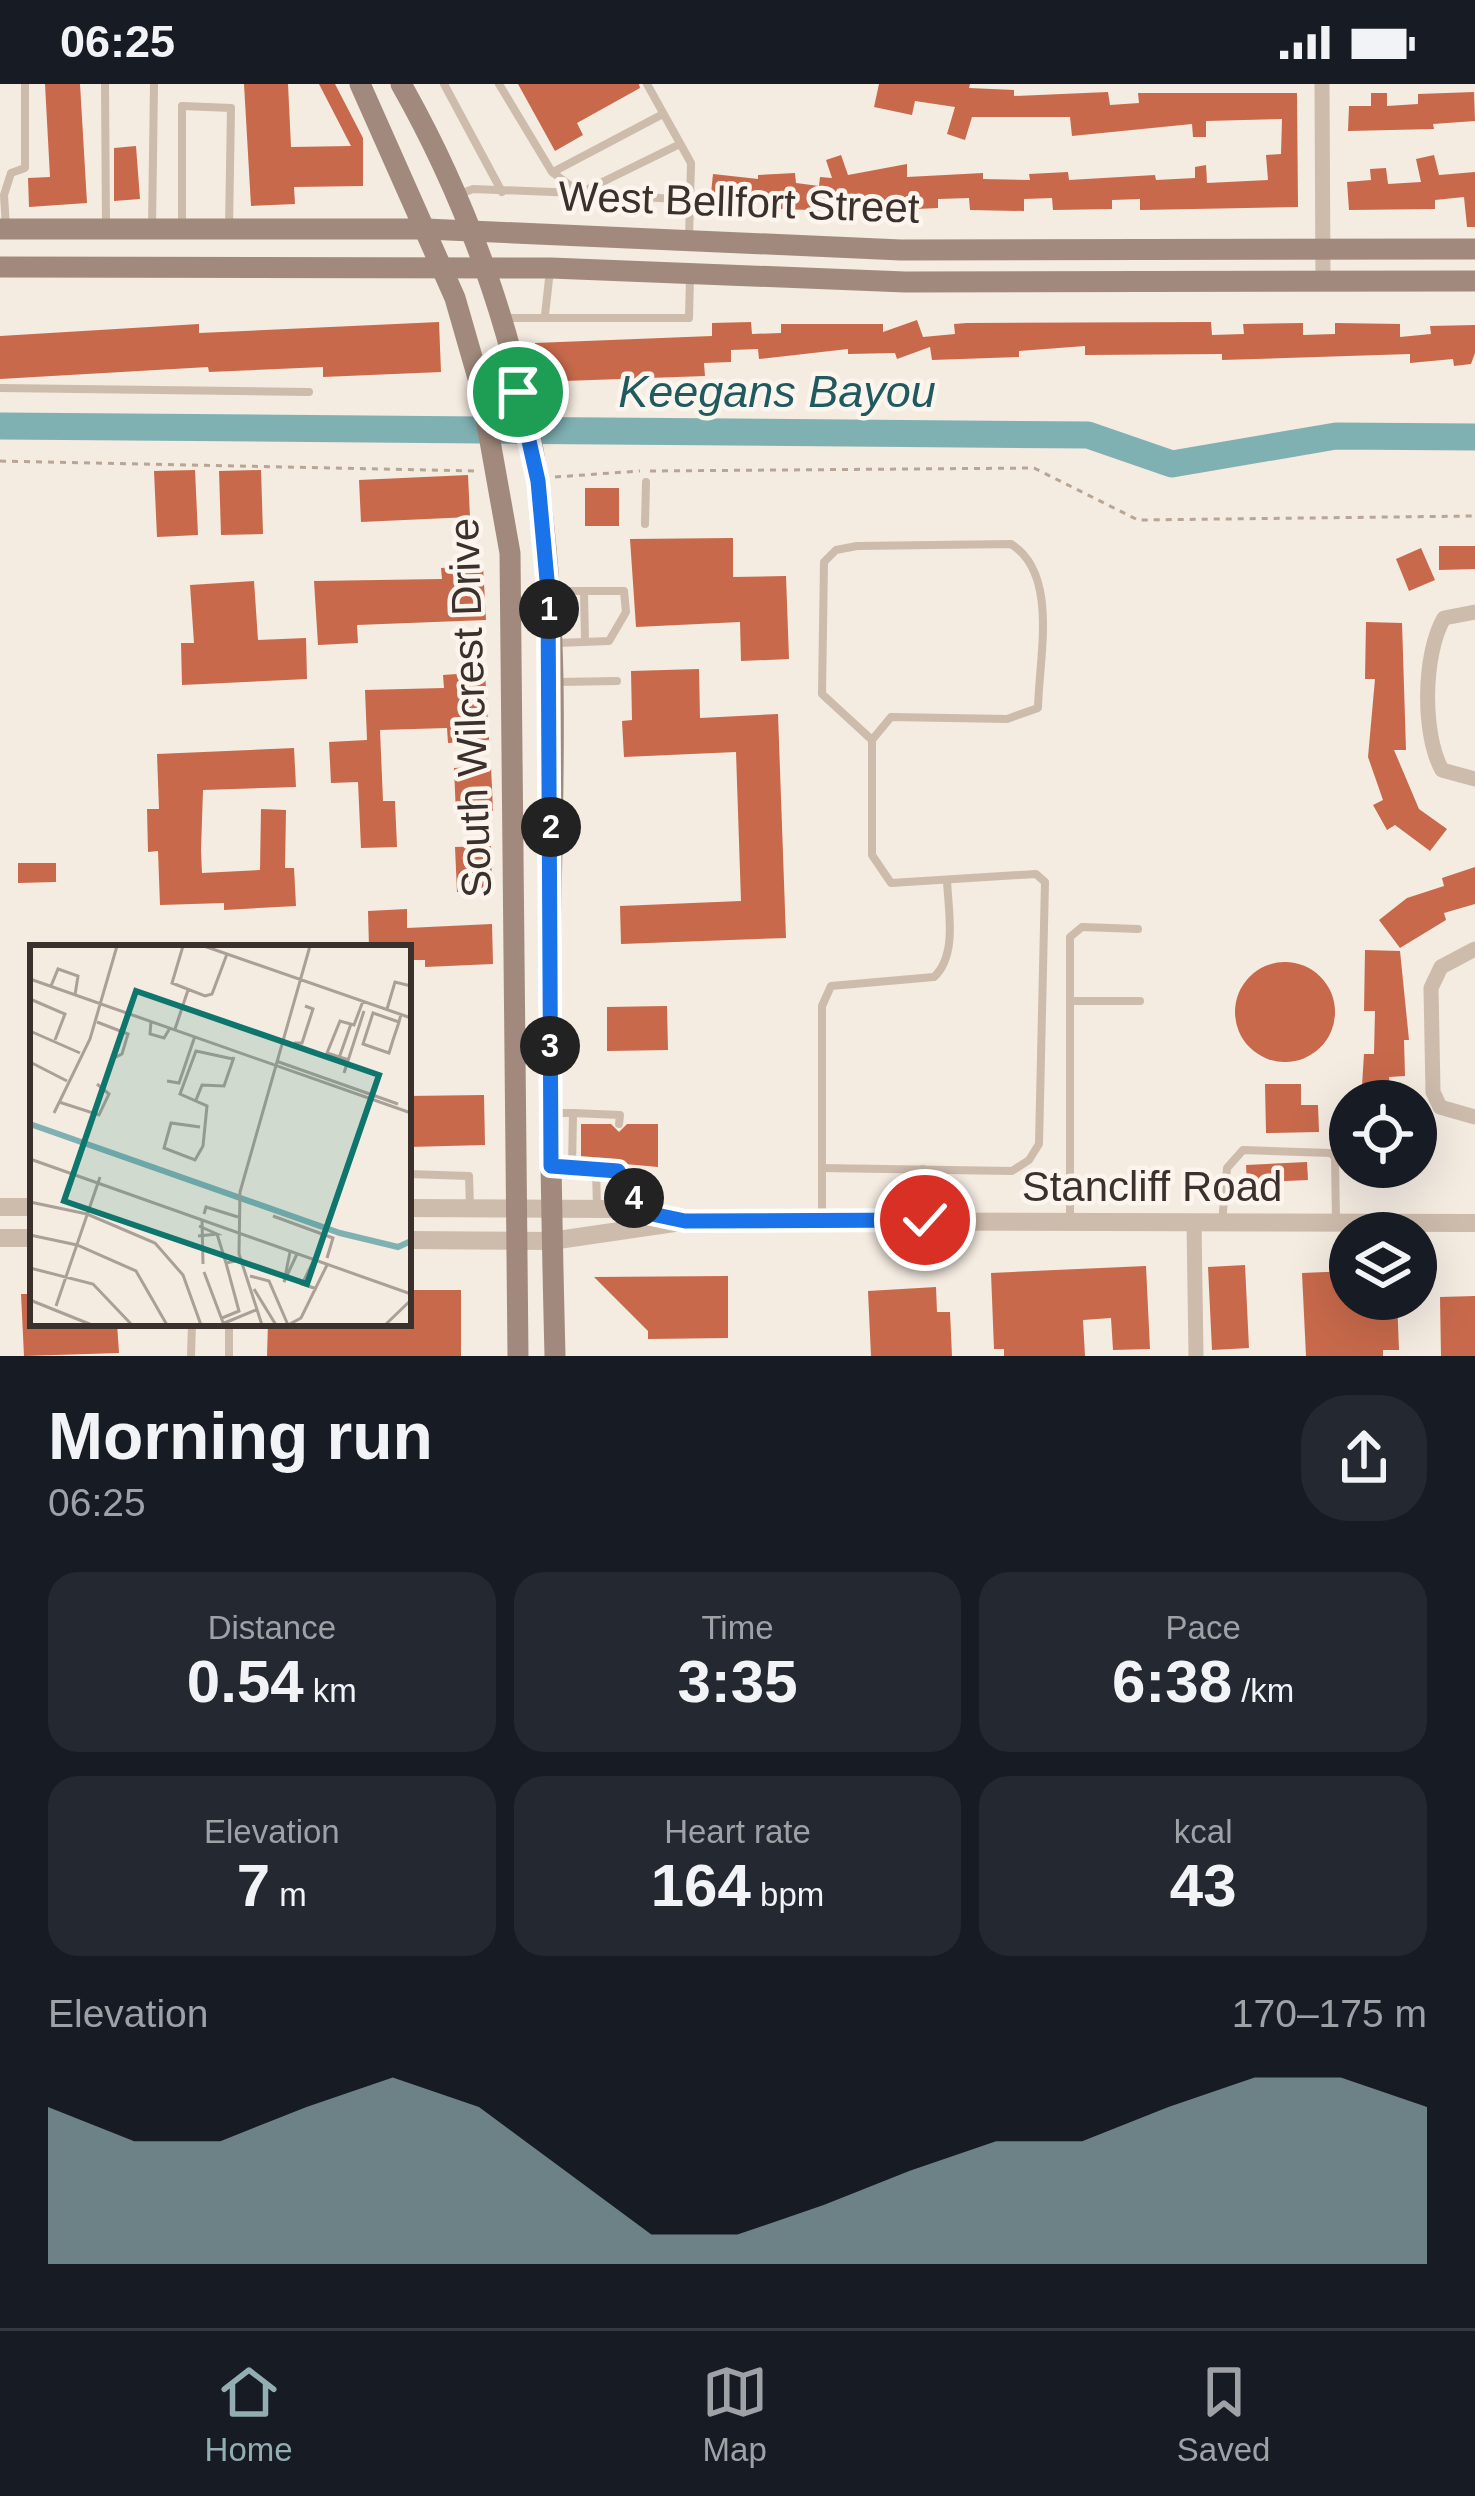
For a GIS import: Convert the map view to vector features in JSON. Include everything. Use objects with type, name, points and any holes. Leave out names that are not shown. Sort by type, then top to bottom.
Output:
[{"type":"main road","name":"South Wilcrest Drive","points":[[360,84],[443,268],[482,394],[498,471],[514,649],[518,1356]]},
{"type":"main road","points":[[408,86],[484,268]]},
{"type":"main road","name":"West Bellfort Street","points":[[3,229],[426,229],[689,242],[1025,249],[1475,250]]},
{"type":"main road","points":[[152,229],[153,266]]},
{"type":"main road","points":[[689,242],[690,274]]},
{"type":"main road","points":[[1025,249],[1027,282]]},
{"type":"main road","name":"West Bellfort Street","points":[[0,267],[550,268],[1027,282],[1475,281]]},
{"type":"main road","name":"South Wilcrest Drive","points":[[484,268],[536,471],[548,591],[550,992],[562,1113],[562,1167],[551,1208],[555,1356]]},
{"type":"main road","points":[[514,649],[550,645]]},
{"type":"main road","points":[[516,992],[550,992]]},
{"type":"street","points":[[1322,84],[1323,282]]},
{"type":"street","points":[[1475,612],[1444,619],[1433,637],[1430,748],[1442,770],[1475,779]]},
{"type":"street","points":[[1475,949],[1441,967],[1431,988],[1433,1092],[1440,1107],[1475,1117]]},
{"type":"street","name":"Stancliff Road","points":[[411,1208],[597,1208],[685,1221]]},
{"type":"street","name":"Stancliff Road","points":[[411,1240],[551,1241],[685,1221],[1329,1222]]},
{"type":"street","points":[[1194,1222],[1196,1356]]},
{"type":"street","name":"Stancliff Road","points":[[1437,1223],[1475,1223]]},
{"type":"lane","points":[[3,229],[4,195],[11,173],[25,168],[26,84]]},
{"type":"lane","points":[[105,84],[106,230]]},
{"type":"lane","points":[[152,229],[154,84]]},
{"type":"lane","points":[[444,84],[502,192]]},
{"type":"lane","points":[[500,84],[552,172],[580,193]]},
{"type":"lane","points":[[647,84],[692,163],[689,242]]},
{"type":"lane","points":[[182,229],[182,106],[231,107],[229,229]]},
{"type":"lane","points":[[552,172],[663,114]]},
{"type":"lane","points":[[580,193],[680,144]]},
{"type":"lane","points":[[457,195],[473,189],[691,200]]},
{"type":"lane","points":[[545,315],[550,268]]},
{"type":"lane","points":[[500,319],[545,315],[689,318],[690,274]]},
{"type":"lane","points":[[0,388],[309,392]]},
{"type":"lane","points":[[645,524],[646,482]]},
{"type":"lane","points":[[822,1168],[1012,1171],[1029,1160],[1039,1144],[1045,882],[1036,874],[891,883],[876,868],[872,740],[891,717],[1007,719],[1038,708],[1040,580],[1031,556],[1011,544],[857,546],[836,550],[824,562],[822,694],[872,740]]},
{"type":"lane","points":[[548,591],[624,591],[626,612],[609,641],[550,645]]},
{"type":"lane","points":[[584,591],[585,642]]},
{"type":"lane","points":[[550,682],[616,681]]},
{"type":"lane","points":[[822,1221],[822,1006],[831,986],[934,976],[942,970],[949,955],[947,880]]},
{"type":"lane","points":[[1070,1222],[1074,931],[1138,929]]},
{"type":"lane","points":[[1070,1000],[1140,1001]]},
{"type":"lane","points":[[619,1124],[620,1115],[562,1113],[577,1142],[562,1167],[618,1167],[634,1196],[633,1210]]},
{"type":"lane","points":[[1222,1222],[1227,1168],[1236,1155],[1320,1150],[1335,1157],[1336,1212]]},
{"type":"lane","points":[[596,1168],[597,1208]]},
{"type":"lane","points":[[923,1169],[925,1220]]},
{"type":"lane","points":[[411,1174],[469,1176],[470,1208]]},
{"type":"lane","points":[[191,1356],[192,1326]]},
{"type":"path","points":[[0,461],[473,468],[484,478],[498,471]]},
{"type":"path","points":[[536,471],[1034,467],[1138,520],[1475,517]]},
{"type":"building","points":[[45,84],[80,84],[87,203],[29,207],[28,178],[50,177]]},
{"type":"building","points":[[244,84],[288,84],[291,147],[351,146],[319,84],[335,84],[363,138],[363,186],[294,187],[295,204],[251,206]]},
{"type":"building","points":[[518,84],[639,84],[640,88],[577,123],[583,135],[555,151]]},
{"type":"building","points":[[879,84],[970,84],[969,88],[1014,90],[1014,96],[1108,92],[1110,105],[1139,103],[1138,93],[1297,93],[1298,207],[1140,210],[1140,199],[1112,200],[1112,209],[1053,210],[1052,198],[1024,199],[1024,211],[970,210],[969,198],[938,199],[938,208],[874,211],[872,198],[840,201],[839,211],[781,209],[781,197],[750,199],[749,208],[710,203],[713,174],[758,179],[758,175],[795,173],[796,183],[819,186],[820,177],[832,178],[826,160],[841,155],[848,175],[907,164],[907,177],[983,173],[983,179],[1030,180],[1029,174],[1068,172],[1069,180],[1155,175],[1156,180],[1195,178],[1195,167],[1206,165],[1207,183],[1268,180],[1266,155],[1281,154],[1282,119],[1206,121],[1206,137],[1193,137],[1192,124],[1072,136],[1070,117],[972,117],[965,140],[947,134],[955,107],[915,101],[912,115],[874,107]]},
{"type":"building","points":[[1474,92],[1475,121],[1433,124],[1434,129],[1348,131],[1349,106],[1371,106],[1371,93],[1387,93],[1387,106],[1418,104],[1418,94]]},
{"type":"building","points":[[136,146],[140,199],[114,201],[114,148]]},
{"type":"building","points":[[1434,155],[1439,175],[1475,172],[1475,227],[1467,227],[1464,197],[1435,200],[1435,209],[1349,210],[1347,182],[1371,180],[1370,169],[1386,168],[1388,184],[1421,182],[1416,159]]},
{"type":"building","points":[[917,320],[923,337],[955,334],[954,324],[967,323],[1211,322],[1212,335],[1244,334],[1243,324],[1303,323],[1303,335],[1335,334],[1335,323],[1400,324],[1400,337],[1431,334],[1430,326],[1475,325],[1475,353],[1471,364],[1454,366],[1453,359],[1410,363],[1410,354],[1222,360],[1222,354],[1085,355],[1085,346],[1019,351],[1019,357],[932,360],[930,347],[897,359],[895,353],[848,354],[848,349],[759,359],[758,349],[731,350],[731,362],[704,363],[705,376],[536,382],[535,343],[712,336],[712,323],[751,322],[752,334],[781,333],[781,324],[883,324],[883,332]]},
{"type":"building","points":[[439,322],[441,372],[323,377],[323,367],[209,372],[208,367],[0,379],[0,336],[199,324],[199,333]]},
{"type":"building","points":[[195,470],[198,535],[157,537],[154,471]]},
{"type":"building","points":[[261,470],[263,534],[221,535],[219,471]]},
{"type":"building","points":[[468,475],[470,517],[361,522],[359,480]]},
{"type":"building","points":[[585,488],[619,488],[619,526],[585,526]]},
{"type":"building","points":[[733,538],[733,577],[786,576],[789,659],[741,661],[740,622],[636,627],[630,539]]},
{"type":"building","points":[[1439,546],[1475,546],[1475,569],[1439,570]]},
{"type":"building","points":[[1421,548],[1435,580],[1409,591],[1396,559]]},
{"type":"building","points":[[483,565],[486,620],[357,625],[358,643],[318,645],[314,581],[442,579],[441,568]]},
{"type":"building","points":[[254,581],[258,640],[306,638],[307,679],[182,685],[181,643],[194,643],[190,585]]},
{"type":"building","points":[[1366,622],[1402,623],[1406,750],[1394,750],[1419,809],[1447,829],[1430,851],[1395,825],[1387,830],[1373,805],[1383,800],[1368,757],[1375,679],[1365,679]]},
{"type":"building","points":[[699,669],[700,718],[778,714],[786,938],[621,944],[620,906],[741,901],[736,752],[624,757],[622,721],[632,720],[631,671]]},
{"type":"building","points":[[485,672],[489,740],[448,743],[447,728],[380,730],[383,801],[395,801],[397,847],[361,848],[358,782],[331,783],[329,742],[367,740],[365,690],[444,688],[443,675]]},
{"type":"building","points":[[294,748],[296,787],[203,790],[201,850],[202,873],[260,870],[261,809],[286,810],[285,868],[294,868],[296,906],[224,910],[224,903],[160,905],[158,851],[148,852],[147,809],[159,809],[157,754]]},
{"type":"building","points":[[491,766],[493,811],[456,814],[454,768]]},
{"type":"building","points":[[491,846],[492,890],[457,892],[455,847]]},
{"type":"building","points":[[18,863],[56,863],[56,882],[18,883]]},
{"type":"building","points":[[1475,867],[1475,904],[1444,913],[1446,920],[1400,948],[1379,920],[1407,898],[1444,886],[1442,878]]},
{"type":"building","points":[[407,909],[407,928],[492,924],[493,964],[425,967],[425,960],[411,960],[411,945],[369,945],[368,911]]},
{"type":"building","points":[[1365,950],[1400,951],[1409,1040],[1404,1040],[1405,1076],[1362,1080],[1364,1054],[1374,1054],[1375,1011],[1364,1011]]},
{"type":"building","points":[[1285,962],[1313,970],[1327,984],[1335,1012],[1327,1040],[1313,1054],[1285,1062],[1257,1054],[1243,1040],[1235,1012],[1243,984],[1257,970]]},
{"type":"building","points":[[667,1006],[668,1050],[607,1051],[607,1007]]},
{"type":"building","points":[[1265,1084],[1301,1084],[1301,1105],[1318,1105],[1319,1132],[1266,1133]]},
{"type":"building","points":[[484,1095],[485,1145],[411,1147],[411,1096]]},
{"type":"building","points":[[581,1124],[611,1124],[619,1132],[627,1124],[658,1124],[658,1167],[581,1160]]},
{"type":"building","points":[[1307,1162],[1308,1180],[1247,1183],[1246,1165]]},
{"type":"building","points":[[1245,1265],[1249,1348],[1212,1350],[1208,1267]]},
{"type":"building","points":[[1146,1266],[1150,1349],[1113,1350],[1111,1318],[1083,1320],[1085,1356],[1004,1356],[1004,1349],[994,1349],[991,1273]]},
{"type":"building","points":[[1329,1272],[1329,1320],[1398,1320],[1399,1350],[1383,1350],[1383,1356],[1306,1356],[1302,1273]]},
{"type":"building","points":[[728,1276],[728,1338],[648,1339],[648,1331],[594,1277]]},
{"type":"building","points":[[936,1287],[937,1312],[950,1312],[952,1356],[871,1356],[868,1291]]},
{"type":"building","points":[[411,1290],[461,1290],[461,1356],[267,1356],[268,1326],[411,1326]]},
{"type":"building","points":[[21,1294],[30,1294],[30,1326],[117,1326],[119,1353],[24,1356]]},
{"type":"building","points":[[1475,1296],[1475,1356],[1441,1356],[1440,1297]]},
{"type":"waterway","name":"Keegans Bayou","points":[[0,426],[1088,435],[1172,464],[1336,436],[1475,437]]},
{"type":"route","points":[[518,392],[538,481],[548,591],[551,1166],[618,1171],[634,1196],[633,1210],[685,1221],[925,1220]]}]
